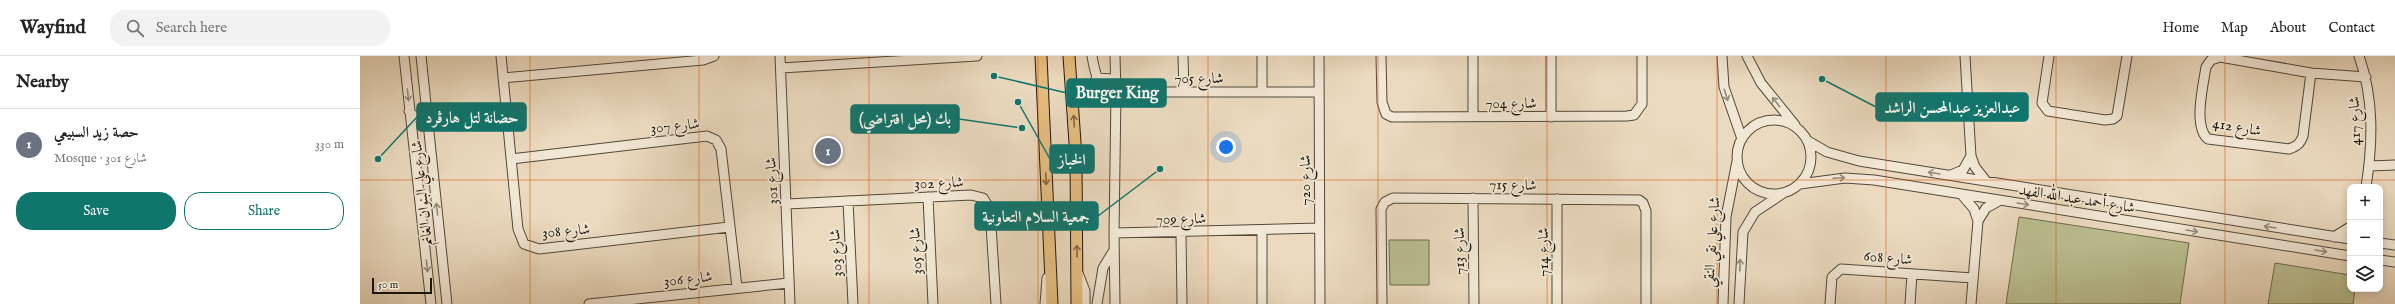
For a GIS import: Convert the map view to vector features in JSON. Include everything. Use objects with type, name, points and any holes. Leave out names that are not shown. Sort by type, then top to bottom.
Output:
[{"type":"main road","points":[[1041,56],[1052,304]]},
{"type":"main road","points":[[1069,56],[1076,157],[1077,304]]},
{"type":"street","name":"شارع علي البنوان الغانم","points":[[404,56],[431,304]]},
{"type":"street","name":"شارع علي البنوان الغانم","points":[[421,56],[447,303]]},
{"type":"street","name":"شارع 308","points":[[500,56],[518,229],[524,244],[540,249],[730,228]]},
{"type":"street","points":[[503,78],[703,60],[714,56]]},
{"type":"street","name":"شارع 301","points":[[780,56],[790,304]]},
{"type":"street","points":[[781,68],[841,60],[977,56]]},
{"type":"street","points":[[1092,56],[1096,78],[1104,90],[1116,95]]},
{"type":"street","points":[[1115,56],[1115,304]]},
{"type":"street","points":[[1183,56],[1184,92]]},
{"type":"street","points":[[1262,56],[1262,92]]},
{"type":"street","name":"شارع 720","points":[[1319,56],[1320,304]]},
{"type":"street","name":"شارع 704","points":[[1381,56],[1382,102],[1386,114],[1392,116],[1551,117],[1627,116],[1634,114],[1642,104],[1642,56]]},
{"type":"street","points":[[1473,56],[1473,116]]},
{"type":"street","points":[[1551,56],[1551,117]]},
{"type":"street","points":[[1722,56],[1724,87],[1742,139],[1738,160],[1740,170],[1753,187],[1768,193],[1784,192],[1800,184],[1807,174],[1811,164],[1811,152],[1808,141],[1761,83],[1747,56]]},
{"type":"street","points":[[1965,56],[1971,156],[1975,167],[1986,181]]},
{"type":"street","points":[[2049,56],[2042,103],[2044,108],[2048,111],[2105,120],[2113,119],[2117,116],[2127,56]]},
{"type":"street","name":"شارع 417","points":[[2359,56],[2366,77],[2371,122],[2370,166],[2367,184]]},
{"type":"street","name":"شارع 412","points":[[2311,73],[2303,136],[2298,146],[2289,149],[2208,139],[2203,134],[2199,125],[2206,67],[2211,60],[2220,57],[2311,73],[2366,77]]},
{"type":"street","points":[[1096,78],[1115,79]]},
{"type":"street","name":"شارع 705","points":[[1116,95],[1184,92],[1319,92]]},
{"type":"street","points":[[410,111],[413,115],[418,117],[424,114],[427,109]]},
{"type":"street","points":[[1742,139],[1754,126],[1770,120],[1782,120],[1792,124],[1802,132]]},
{"type":"street","points":[[412,135],[415,130],[421,128],[430,132]]},
{"type":"street","name":"شارع 307","points":[[511,159],[707,136],[716,140],[721,149],[737,288]]},
{"type":"street","name":"شارع أحمد عبد الله الفهد","points":[[1808,141],[1827,152],[1849,159],[2347,239]]},
{"type":"street","points":[[1950,176],[1963,170],[1971,156]]},
{"type":"street","name":"شارع علي نقي النقي","points":[[1723,304],[1726,217],[1738,160]]},
{"type":"street","points":[[2370,166],[2395,165]]},
{"type":"street","name":"شارع أحمد عبد الله الفهد","points":[[1800,184],[1830,179],[1859,178],[2347,256]]},
{"type":"street","name":"شارع علي نقي النقي","points":[[1739,304],[1743,232],[1755,212],[1784,192]]},
{"type":"street","points":[[1962,195],[1974,209],[1978,221],[1971,304]]},
{"type":"street","name":"شارع 302","points":[[787,204],[978,196],[988,203],[990,209],[996,304]]},
{"type":"street","name":"شارع 305","points":[[928,197],[933,304]]},
{"type":"street","name":"شارع 715","points":[[1382,304],[1381,209],[1385,202],[1393,198],[1473,198],[1629,199],[1643,204],[1646,211],[1646,304]]},
{"type":"street","name":"شارع 713","points":[[1473,198],[1474,304]]},
{"type":"street","name":"شارع 714","points":[[1557,199],[1557,304]]},
{"type":"street","points":[[1978,221],[1986,208],[2000,200]]},
{"type":"street","name":"شارع 303","points":[[848,201],[853,304]]},
{"type":"street","points":[[2157,226],[2161,218],[2159,209]]},
{"type":"street","points":[[2173,228],[2171,220],[2175,212]]},
{"type":"street","name":"شارع 709","points":[[1114,234],[1320,228]]},
{"type":"street","points":[[2333,237],[2347,229]]},
{"type":"street","points":[[1262,230],[1262,304]]},
{"type":"street","points":[[1181,233],[1182,304]]},
{"type":"street","points":[[2383,243],[2395,245]]},
{"type":"street","points":[[1097,304],[1103,268],[1114,250]]},
{"type":"street","points":[[2383,260],[2395,262]]},
{"type":"street","points":[[1045,304],[1050,267]]},
{"type":"street","name":"شارع 608","points":[[1830,304],[1832,277],[1841,269],[1973,278]]},
{"type":"street","points":[[1077,271],[1082,283],[1086,304]]},
{"type":"street","points":[[1910,304],[1912,274]]},
{"type":"street","name":"شارع 306","points":[[589,304],[789,282]]},
{"type":"green space","points":[[2019,217],[2189,243],[2180,304],[2006,304]]},
{"type":"green space","points":[[1389,240],[1429,240],[1429,285],[1390,285]]},
{"type":"green space","points":[[2275,263],[2347,275],[2347,292],[2355,292],[2353,304],[2268,304]]},
{"type":"place","name":"Burger King","points":[[994,76]]},
{"type":"place","name":"عبدالعزيز عبدالمحسن الراشد","points":[[1822,79]]},
{"type":"place","name":"الخباز","points":[[1018,102]]},
{"type":"place","name":"بك (محل افتراضي)","points":[[1022,128]]},
{"type":"place","name":"حصة زيد السبيعي","points":[[828,151]]},
{"type":"place","name":"حضانة لتل هارڤرد","points":[[378,159]]},
{"type":"place","name":"جمعية السلام التعاونية","points":[[1160,169]]}]
